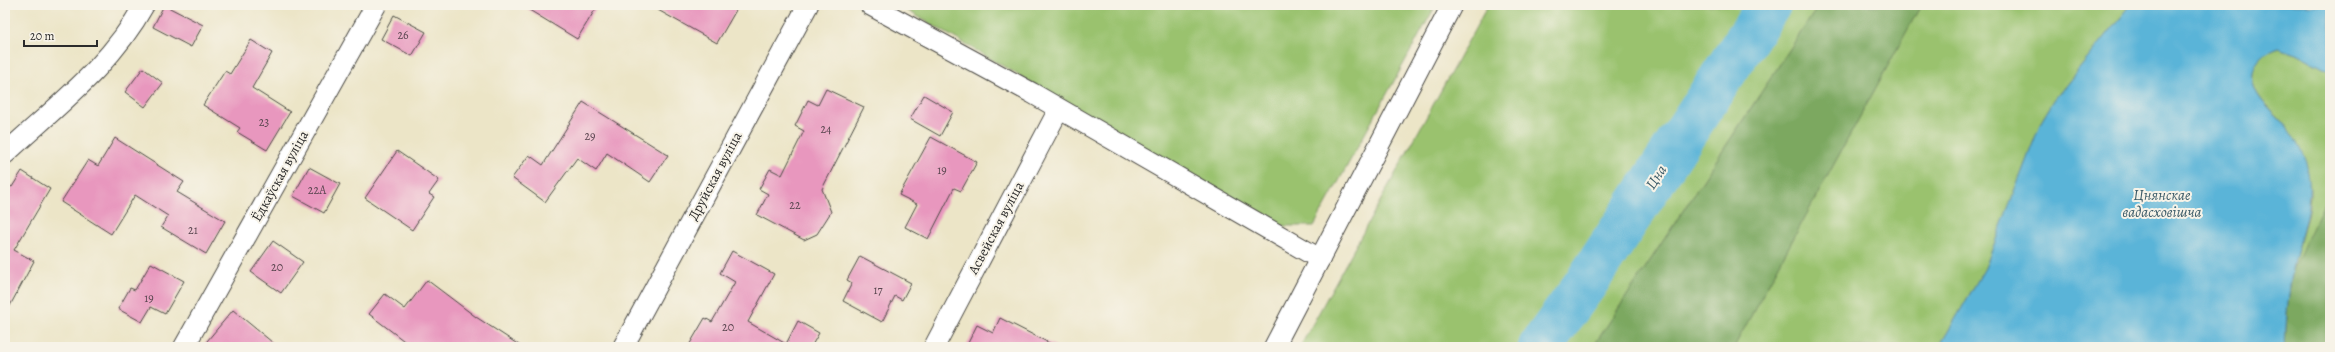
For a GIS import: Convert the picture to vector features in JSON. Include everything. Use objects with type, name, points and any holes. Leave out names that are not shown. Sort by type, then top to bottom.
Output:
[{"type":"street","points":[[5,154],[78,90],[99,68],[119,44],[144,5]]},
{"type":"street","name":"Ёдкаўская вуліца","points":[[184,347],[376,5]]},
{"type":"street","name":"Друйская вуліца","points":[[622,347],[808,5]]},
{"type":"street","points":[[870,5],[1059,109],[1320,259]]},
{"type":"street","points":[[1274,347],[1452,5]]},
{"type":"street","name":"Асвейская вуліца","points":[[934,347],[1059,109]]},
{"type":"green space","points":[[898,5],[1436,5],[1314,226],[1278,226]]},
{"type":"green space","points":[[1488,5],[1819,5],[1593,347],[1300,347]]},
{"type":"green space","points":[[1819,5],[1921,5],[1734,347],[1593,347]]},
{"type":"green space","points":[[1921,5],[2131,5],[2054,100],[2041,122],[1985,268],[1939,347],[1734,347]]},
{"type":"green space","points":[[2278,48],[2296,54],[2330,72],[2330,347],[2285,347],[2291,278],[2307,217],[2310,188],[2307,176],[2288,129],[2263,101],[2254,86],[2254,69],[2258,61],[2267,53]]},
{"type":"green space","points":[[2330,191],[2330,347],[2285,347],[2288,301],[2293,269]]},
{"type":"water","name":"Цнянскае вадасховішча","points":[[2131,5],[2330,5],[2330,72],[2296,54],[2278,48],[2260,58],[2254,69],[2254,86],[2263,102],[2288,129],[2302,152],[2306,162],[2309,180],[2306,218],[2293,268],[2290,288],[2285,347],[1939,347],[1985,268],[2041,122],[2054,100]]},
{"type":"building","points":[[164,5],[203,25],[191,47],[153,27]]},
{"type":"building","points":[[521,5],[598,5],[577,39]]},
{"type":"building","points":[[649,5],[739,5],[717,43]]},
{"type":"building","points":[[394,15],[426,32],[412,56],[381,39]]},
{"type":"building","points":[[251,40],[272,53],[252,88],[290,112],[267,150],[237,132],[240,128],[203,105],[225,71],[230,74]]},
{"type":"building","points":[[143,68],[163,83],[145,107],[125,92]]},
{"type":"building","points":[[826,89],[864,107],[822,189],[831,212],[817,234],[804,240],[757,215],[768,194],[759,189],[770,169],[782,175],[804,131],[795,126],[808,100],[818,105]]},
{"type":"building","points":[[924,95],[953,112],[940,136],[910,119]]},
{"type":"building","points":[[583,102],[668,155],[650,182],[607,153],[596,171],[577,158],[545,202],[512,178],[529,155],[543,165]]},
{"type":"building","points":[[931,137],[977,162],[961,191],[954,188],[928,239],[905,227],[917,204],[899,195]]},
{"type":"building","points":[[115,138],[184,182],[177,192],[225,221],[206,254],[161,227],[168,216],[135,195],[111,234],[61,202],[88,160],[98,166]]},
{"type":"building","points":[[397,151],[439,180],[429,194],[434,197],[412,230],[365,198]]},
{"type":"building","points":[[309,167],[340,184],[324,213],[293,196]]},
{"type":"building","points":[[22,171],[50,189],[14,250],[34,261],[5,315],[5,183],[12,187]]},
{"type":"building","points":[[273,241],[303,262],[281,293],[251,272]]},
{"type":"building","points":[[732,251],[774,274],[748,322],[786,344],[798,321],[819,333],[811,347],[688,347],[705,318],[712,322],[735,282],[720,273]]},
{"type":"building","points":[[860,256],[911,283],[902,300],[895,296],[882,322],[843,301],[852,283],[847,280]]},
{"type":"building","points":[[151,263],[184,281],[165,314],[151,307],[142,322],[118,309],[130,288],[135,290]]},
{"type":"building","points":[[427,280],[476,317],[522,347],[412,347],[369,314],[385,294],[405,309]]},
{"type":"building","points":[[233,310],[278,347],[202,347]]},
{"type":"building","points":[[1000,318],[1057,347],[966,347],[977,325],[993,333]]},
{"type":"waterway","name":"Цна","points":[[1540,347],[1586,283],[1769,5]]}]
